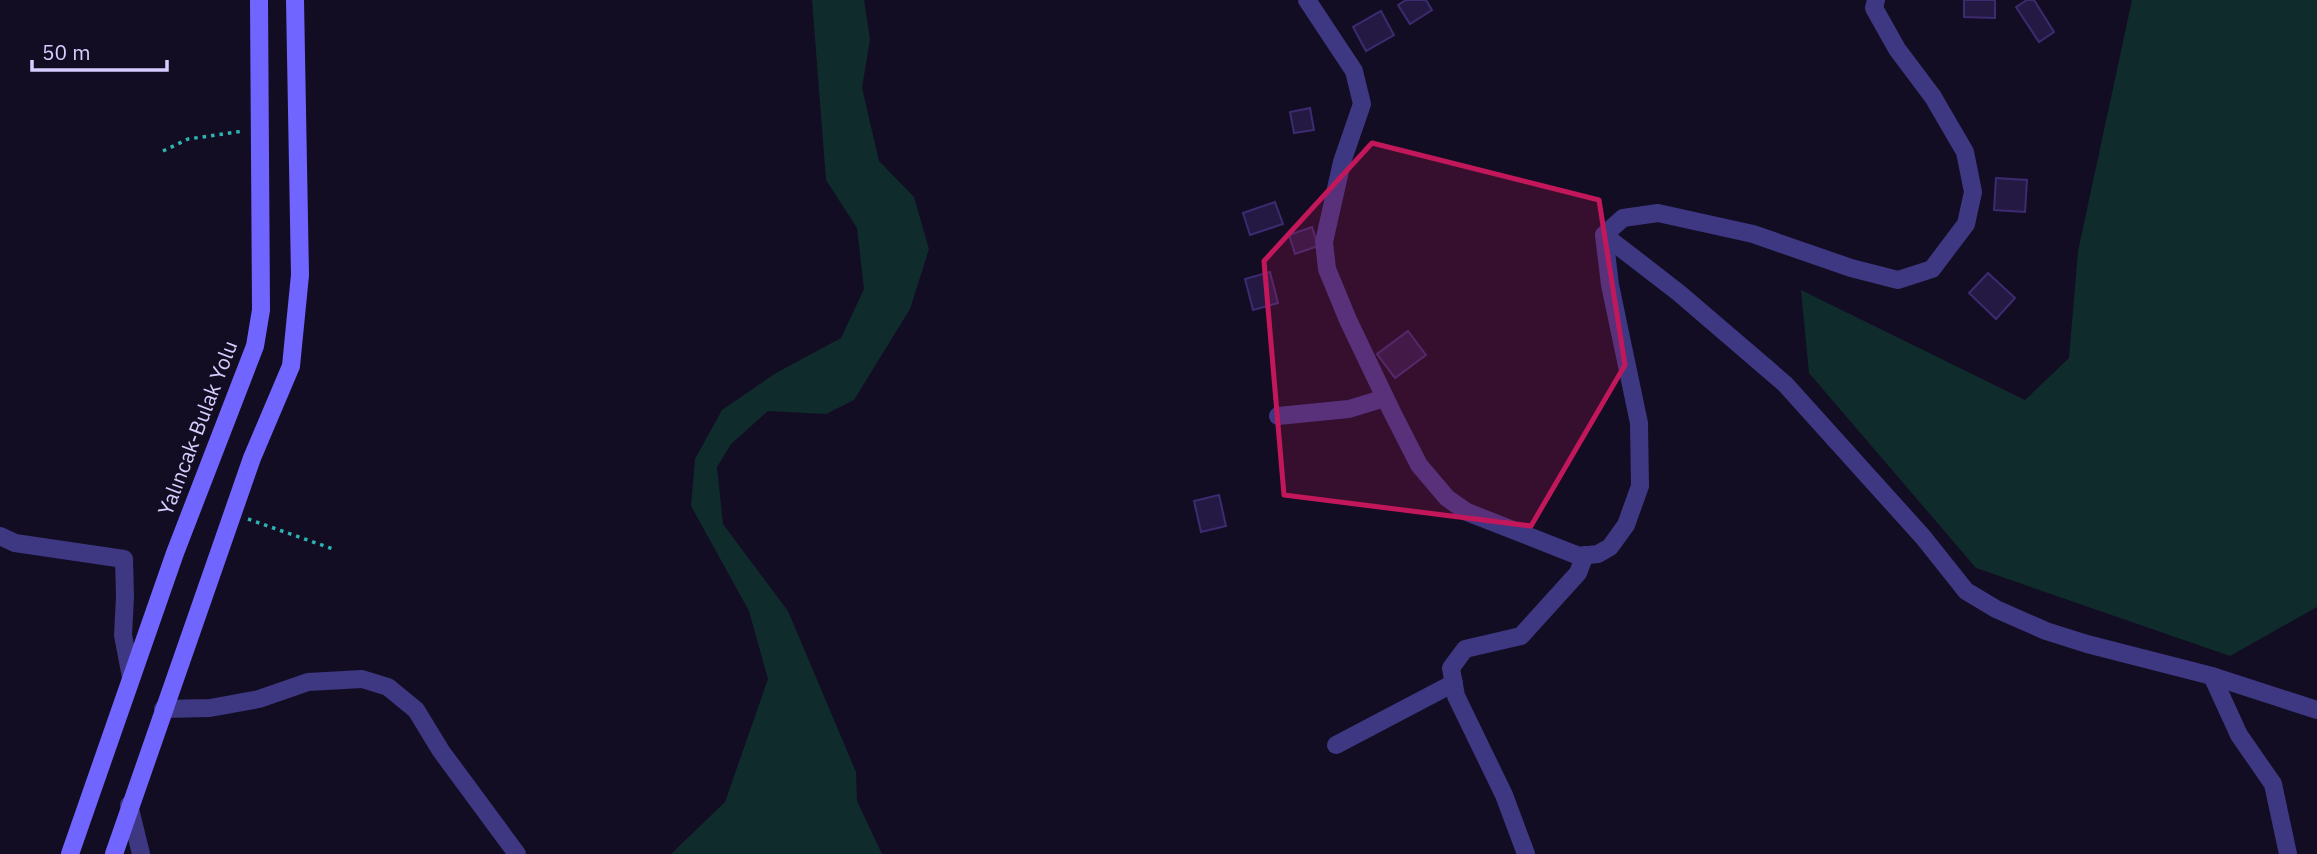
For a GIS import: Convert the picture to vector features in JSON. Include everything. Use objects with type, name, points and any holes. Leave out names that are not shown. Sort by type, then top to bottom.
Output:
[{"type":"main road","name":"Yalıncak-Bulak Yolu","points":[[70,854],[175,553],[255,346],[261,310],[259,0]]},
{"type":"main road","points":[[114,854],[232,513],[291,366],[300,275],[295,0]]},
{"type":"street","points":[[1307,0],[1354,71],[1362,104],[1342,162],[1324,242],[1327,269],[1385,398],[1419,465],[1447,498],[1467,512],[1578,556],[1598,554],[1610,547],[1626,525],[1640,486],[1639,423],[1610,285],[1604,235]]},
{"type":"street","points":[[1604,235],[1623,218],[1658,214],[1753,234],[1851,268],[1898,280],[1932,269],[1966,224],[1973,192],[1965,152],[1933,97],[1897,49],[1874,8],[1876,0]]},
{"type":"street","points":[[1604,235],[1679,293],[1785,384],[1923,537],[1966,591],[2046,631],[2212,676],[2317,710]]},
{"type":"street","points":[[1278,416],[1349,409],[1385,398]]},
{"type":"street","points":[[0,536],[15,543],[124,559],[123,635],[131,677]]},
{"type":"street","points":[[1527,854],[1504,794],[1456,696],[1451,668],[1465,649],[1521,636],[1578,573],[1585,555]]},
{"type":"street","points":[[2212,676],[2239,735],[2273,784],[2288,854]]},
{"type":"street","points":[[163,709],[210,708],[259,699],[308,682],[362,679],[388,687],[416,710],[441,751],[517,854]]},
{"type":"street","points":[[1336,745],[1454,683]]},
{"type":"street","points":[[129,805],[141,854]]},
{"type":"path","points":[[163,151],[188,139],[260,128]]},
{"type":"path","points":[[232,513],[333,549]]},
{"type":"highlighted area","points":[[1372,143],[1599,200],[1625,365],[1531,526],[1284,495],[1264,261]]},
{"type":"green space","points":[[812,0],[864,0],[870,39],[862,88],[879,161],[914,197],[929,249],[910,309],[854,400],[826,414],[768,411],[731,444],[717,467],[723,524],[788,611],[856,772],[857,801],[882,854],[671,854],[725,802],[768,679],[749,611],[691,506],[695,459],[722,410],[776,373],[841,338],[864,289],[857,228],[826,180]]},
{"type":"green space","points":[[2132,0],[2317,0],[2317,607],[2230,656],[1976,568],[1809,373],[1801,290],[2025,400],[2069,358],[2078,251]]},
{"type":"building","points":[[1406,0],[1426,0],[1432,10],[1410,24],[1398,5]]},
{"type":"building","points":[[1964,0],[1995,0],[1995,18],[1964,17]]},
{"type":"building","points":[[2027,0],[2034,0],[2054,32],[2039,42],[2016,7]]},
{"type":"building","points":[[1381,11],[1394,35],[1366,51],[1353,27]]},
{"type":"building","points":[[1310,108],[1314,130],[1294,133],[1290,112]]},
{"type":"building","points":[[1996,178],[2027,180],[2025,212],[1994,210]]},
{"type":"building","points":[[1275,202],[1283,224],[1250,235],[1243,213]]},
{"type":"building","points":[[1312,227],[1318,246],[1295,254],[1289,235]]},
{"type":"building","points":[[1270,272],[1278,303],[1253,310],[1245,279]]},
{"type":"building","points":[[1988,273],[2015,298],[1996,319],[1969,293]]},
{"type":"building","points":[[1408,331],[1426,355],[1395,378],[1377,354]]},
{"type":"building","points":[[1219,495],[1226,526],[1201,532],[1194,501]]}]
